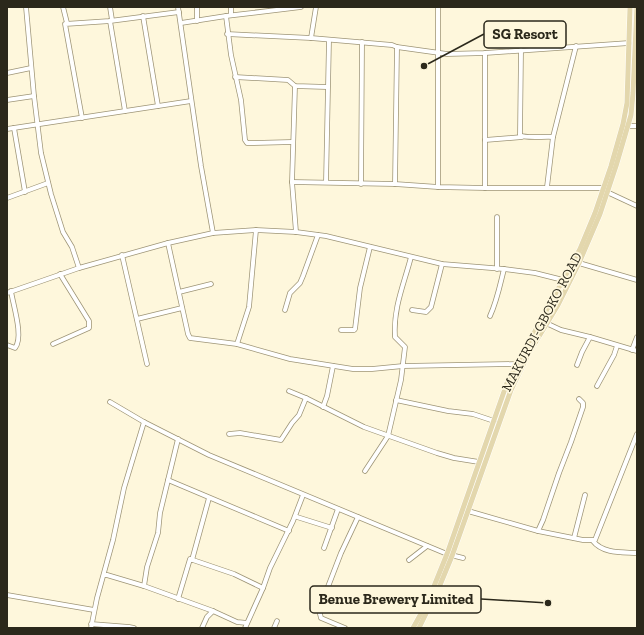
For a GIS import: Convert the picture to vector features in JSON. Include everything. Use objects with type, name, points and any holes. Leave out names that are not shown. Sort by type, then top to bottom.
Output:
[{"type":"main road","name":"MAKURDI-GBOKO ROAD","points":[[413,628],[428,601],[449,555],[479,462],[507,383],[582,243],[605,190],[621,132],[632,103],[629,43],[630,7]]},
{"type":"main road","points":[[419,628],[437,591],[449,555],[468,511],[511,390],[529,353],[558,305],[592,234],[605,190],[628,126],[632,103],[636,44],[636,7]]},
{"type":"street","points":[[26,7],[31,68],[41,153],[48,183],[63,232],[73,249],[79,268]]},
{"type":"street","points":[[63,7],[66,23],[65,27],[82,118]]},
{"type":"street","points":[[110,7],[125,111]]},
{"type":"street","points":[[197,7],[197,21]]},
{"type":"street","points":[[230,7],[227,34],[241,100],[246,142],[292,142]]},
{"type":"street","points":[[181,23],[264,9],[298,7]]},
{"type":"street","points":[[311,38],[316,7]]},
{"type":"street","points":[[438,7],[438,187]]},
{"type":"street","points":[[66,23],[111,20],[178,10],[200,166],[213,232]]},
{"type":"street","points":[[143,16],[158,106]]},
{"type":"street","points":[[227,34],[362,42],[392,45],[437,53],[485,53],[629,43]]},
{"type":"street","points":[[326,182],[329,40]]},
{"type":"street","points":[[361,184],[362,42]]},
{"type":"street","points":[[547,187],[554,137],[576,46]]},
{"type":"street","points":[[395,184],[397,47]]},
{"type":"street","points":[[521,50],[520,135],[523,137]]},
{"type":"street","points":[[485,53],[485,188]]},
{"type":"street","points":[[7,73],[31,68]]},
{"type":"street","points":[[235,77],[288,80],[295,86],[327,87]]},
{"type":"street","points":[[295,86],[292,142],[292,182],[296,232]]},
{"type":"street","points":[[7,100],[34,96]]},
{"type":"street","points":[[7,130],[191,101]]},
{"type":"street","points":[[628,126],[637,126]]},
{"type":"street","points":[[14,128],[25,192]]},
{"type":"street","points":[[485,140],[542,136],[554,137]]},
{"type":"street","points":[[292,182],[395,184],[485,188],[547,187],[605,190],[637,206]]},
{"type":"street","points":[[7,198],[48,183]]},
{"type":"street","points":[[497,217],[497,269]]},
{"type":"street","points":[[237,344],[249,307],[256,230]]},
{"type":"street","points":[[7,345],[15,348],[18,345],[18,337],[9,292],[60,274],[122,255],[213,232],[256,230],[296,232],[318,235],[342,239],[442,264],[535,273],[563,280]]},
{"type":"street","points":[[285,310],[290,292],[300,283],[318,235]]},
{"type":"street","points":[[168,244],[190,338],[237,344],[290,359],[353,369],[403,366],[517,364]]},
{"type":"street","points":[[341,330],[356,329],[360,288],[370,247]]},
{"type":"street","points":[[122,255],[147,364]]},
{"type":"street","points":[[365,471],[388,436],[396,400],[403,366],[405,347],[396,339],[395,318],[398,300],[411,257]]},
{"type":"street","points":[[579,262],[637,280]]},
{"type":"street","points":[[412,310],[426,312],[432,307],[442,264]]},
{"type":"street","points":[[490,316],[498,295],[504,269]]},
{"type":"street","points":[[53,344],[89,328],[89,321],[60,274]]},
{"type":"street","points":[[179,292],[211,284]]},
{"type":"street","points":[[137,319],[182,308]]},
{"type":"street","points":[[546,323],[561,330],[590,336],[635,351],[637,337]]},
{"type":"street","points":[[577,366],[590,336]]},
{"type":"street","points":[[597,386],[614,355],[617,346]]},
{"type":"street","points":[[323,406],[327,396],[332,366]]},
{"type":"street","points":[[290,391],[364,427],[437,453],[454,458],[479,462]]},
{"type":"street","points":[[229,434],[240,433],[281,440],[299,415],[306,398]]},
{"type":"street","points":[[538,531],[583,407],[583,402],[579,399]]},
{"type":"street","points":[[396,400],[448,411],[473,414],[494,421]]},
{"type":"street","points":[[110,402],[144,422],[209,455],[449,555],[463,558]]},
{"type":"street","points":[[131,628],[91,626],[113,540],[124,488],[144,422]]},
{"type":"street","points":[[593,541],[595,540],[637,434]]},
{"type":"street","points":[[144,586],[147,567],[158,533],[160,513],[178,439]]},
{"type":"street","points":[[168,480],[289,530]]},
{"type":"street","points":[[245,628],[303,495]]},
{"type":"street","points":[[574,538],[585,495]]},
{"type":"street","points":[[178,599],[190,559],[192,560],[209,498]]},
{"type":"street","points":[[324,548],[338,509]]},
{"type":"street","points":[[468,511],[538,531],[593,541],[596,545],[612,551],[637,553]]},
{"type":"street","points":[[297,517],[332,528]]},
{"type":"street","points":[[345,628],[321,618],[318,610],[341,553],[358,517]]},
{"type":"street","points":[[409,560],[427,546]]},
{"type":"street","points":[[192,560],[234,574],[263,588]]},
{"type":"street","points":[[104,575],[144,586],[237,622],[247,623]]},
{"type":"street","points":[[7,595],[94,610]]},
{"type":"street","points":[[202,628],[207,617],[213,612]]},
{"type":"street","points":[[274,628],[277,621]]},
{"type":"place","name":"SG Resort","points":[[424,66]]},
{"type":"place","name":"Benue Brewery Limited","points":[[548,603]]}]
